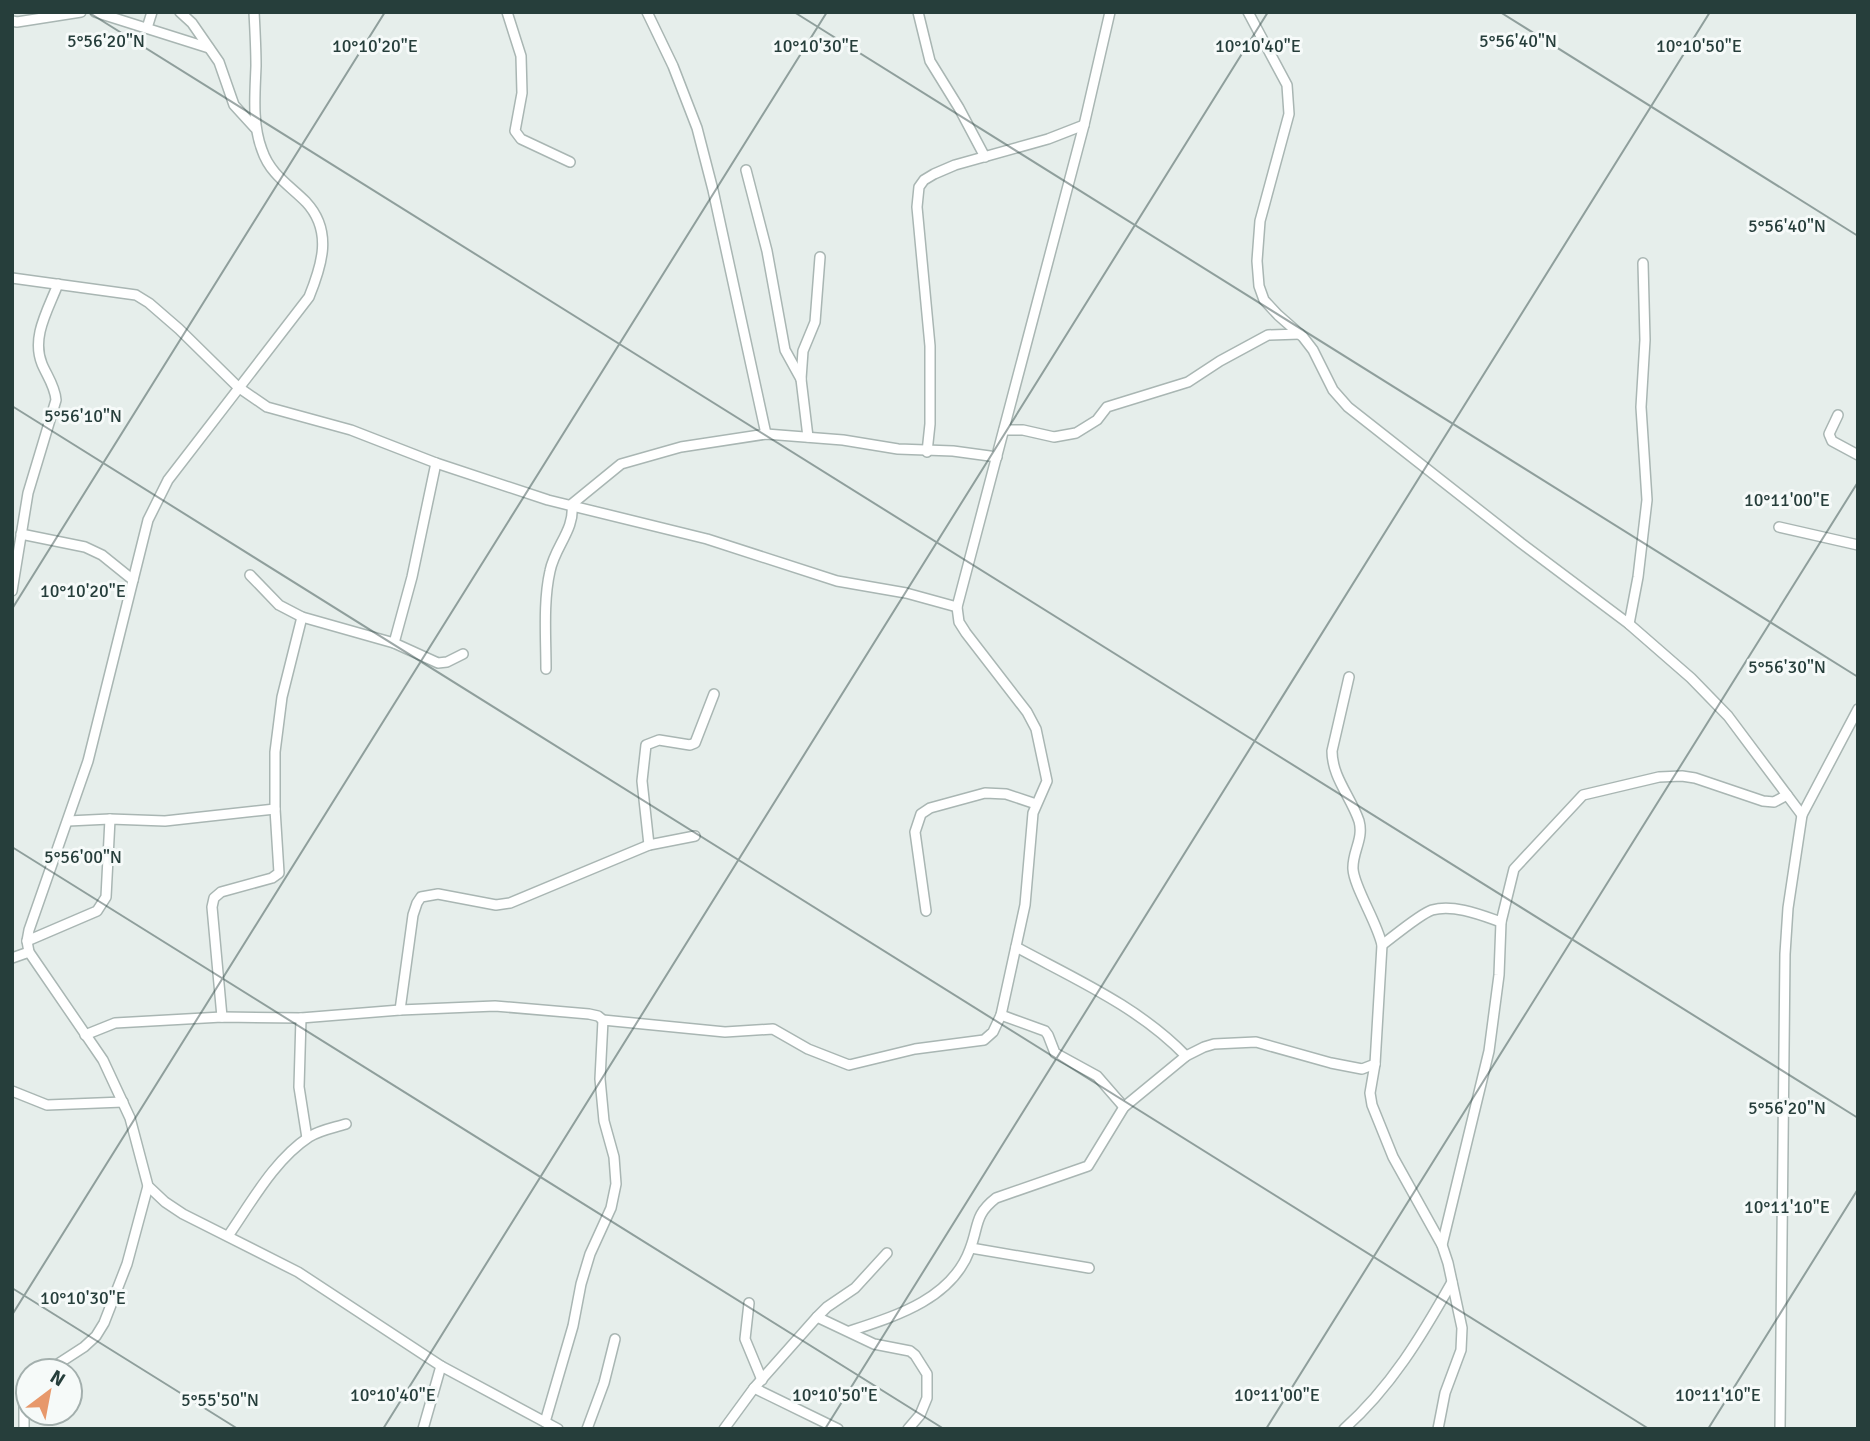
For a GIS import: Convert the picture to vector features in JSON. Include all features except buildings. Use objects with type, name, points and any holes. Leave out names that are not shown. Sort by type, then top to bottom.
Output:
[{"type":"street","points":[[12,21],[81,12]]},
{"type":"street","points":[[95,12],[209,48]]},
{"type":"street","points":[[147,28],[152,12]]},
{"type":"street","points":[[180,12],[219,62],[234,105],[256,128]]},
{"type":"street","points":[[254,12],[256,128],[262,152],[272,171],[307,203],[318,220],[324,235],[323,253],[309,297],[168,480],[148,520],[88,761],[27,941],[29,953],[103,1060],[123,1102],[148,1185],[165,1202],[183,1214],[298,1272],[441,1366],[558,1429]]},
{"type":"street","points":[[506,12],[521,56],[522,93],[515,131],[521,139],[570,162]]},
{"type":"street","points":[[647,12],[673,66],[697,128],[766,434]]},
{"type":"street","points":[[918,12],[929,61],[960,108],[985,157]]},
{"type":"street","points":[[85,1035],[115,1023],[222,1017],[301,1018],[495,1006],[589,1014],[603,1020],[725,1032],[773,1029],[808,1049],[849,1065],[915,1049],[984,1040],[993,1032],[1001,1015],[1025,905],[1033,813],[1047,781],[1036,729],[1015,694],[965,633],[959,622],[957,607],[1084,125],[1110,12]]},
{"type":"street","points":[[1248,12],[1287,85],[1289,114],[1260,220],[1256,261],[1264,300],[1313,350],[1333,390],[1348,407],[1629,624],[1691,678],[1728,716],[1802,814]]},
{"type":"street","points":[[927,452],[930,424],[930,346],[917,207],[919,187],[934,174],[956,165],[1084,125]]},
{"type":"street","points":[[746,170],[767,251],[782,341],[801,379]]},
{"type":"street","points":[[808,437],[801,379],[803,351],[816,322],[820,257]]},
{"type":"street","points":[[1629,624],[1638,577],[1647,500],[1641,407],[1645,340],[1643,263]]},
{"type":"street","points":[[12,278],[120,292],[142,299],[179,329],[238,387],[267,407],[351,430],[436,463],[548,500],[718,542],[820,576],[906,593],[957,607]]},
{"type":"street","points":[[12,591],[27,493],[56,400],[55,391],[41,363],[37,340],[58,285]]},
{"type":"street","points":[[1004,430],[1023,430],[1054,437],[1076,433],[1097,420],[1107,407],[1188,382],[1268,335],[1300,334]]},
{"type":"street","points":[[1838,415],[1829,434],[1832,441],[1858,455]]},
{"type":"street","points":[[572,504],[621,464],[681,447],[766,434],[997,457]]},
{"type":"street","points":[[394,643],[412,577],[436,463]]},
{"type":"street","points":[[546,669],[547,586],[556,551],[570,526],[572,504]]},
{"type":"street","points":[[1780,527],[1858,545]]},
{"type":"street","points":[[21,534],[85,547],[102,555],[133,580]]},
{"type":"street","points":[[250,575],[279,605],[302,617],[394,643],[438,663],[447,662],[463,654]]},
{"type":"street","points":[[222,1017],[212,907],[214,898],[221,892],[272,878],[279,873],[275,752],[282,697],[302,617]]},
{"type":"street","points":[[1349,677],[1332,751],[1332,762],[1359,822],[1361,832],[1353,867],[1379,930],[1382,945],[1375,1064],[1370,1093],[1376,1117],[1393,1157],[1442,1245],[1463,1339],[1441,1408],[1438,1429]]},
{"type":"street","points":[[649,845],[642,780],[646,745],[659,740],[690,745],[695,743],[714,694]]},
{"type":"street","points":[[1780,1429],[1785,954],[1788,908],[1802,814],[1858,709]]},
{"type":"street","points":[[1442,1245],[1489,1051],[1499,975],[1501,922],[1514,869],[1583,794],[1659,777],[1682,776],[1763,801],[1774,802],[1787,795]]},
{"type":"street","points":[[926,911],[915,832],[921,814],[930,808],[985,793],[1006,794],[1036,804]]},
{"type":"street","points":[[68,821],[166,821],[275,809]]},
{"type":"street","points":[[27,941],[97,911],[101,906],[106,897],[110,819]]},
{"type":"street","points":[[400,1010],[413,915],[421,897],[438,894],[496,905],[510,903],[649,845],[695,836]]},
{"type":"street","points":[[1382,945],[1431,911],[1476,913],[1501,922]]},
{"type":"street","points":[[1016,947],[1142,1017],[1169,1038],[1186,1056]]},
{"type":"street","points":[[12,958],[29,953]]},
{"type":"street","points":[[1001,1015],[1045,1031],[1055,1053],[1097,1076],[1124,1107]]},
{"type":"street","points":[[301,1018],[299,1087],[307,1138]]},
{"type":"street","points":[[545,1423],[573,1326],[581,1284],[590,1254],[611,1208],[616,1184],[614,1157],[604,1121],[600,1079],[603,1020]]},
{"type":"street","points":[[850,1331],[925,1302],[947,1284],[962,1267],[971,1248],[978,1218],[985,1207],[996,1198],[1088,1166],[1124,1107],[1186,1056],[1214,1044],[1256,1042],[1362,1069],[1375,1064]]},
{"type":"street","points":[[12,1091],[47,1105],[123,1102]]},
{"type":"street","points":[[228,1236],[277,1168],[307,1138],[346,1124]]},
{"type":"street","points":[[70,1357],[84,1348],[104,1323],[127,1264],[148,1185]]},
{"type":"street","points":[[971,1248],[1089,1268]]},
{"type":"street","points":[[724,1429],[754,1388],[817,1317],[855,1288],[887,1253]]},
{"type":"street","points":[[1344,1429],[1391,1381],[1419,1341],[1452,1282]]},
{"type":"street","points":[[749,1303],[745,1339],[762,1380]]},
{"type":"street","points":[[817,1317],[874,1344],[910,1351],[924,1367],[927,1374],[927,1398],[920,1415],[908,1429]]},
{"type":"street","points":[[587,1429],[604,1383],[615,1339]]},
{"type":"street","points":[[423,1429],[441,1366]]},
{"type":"street","points":[[754,1388],[838,1429]]}]
